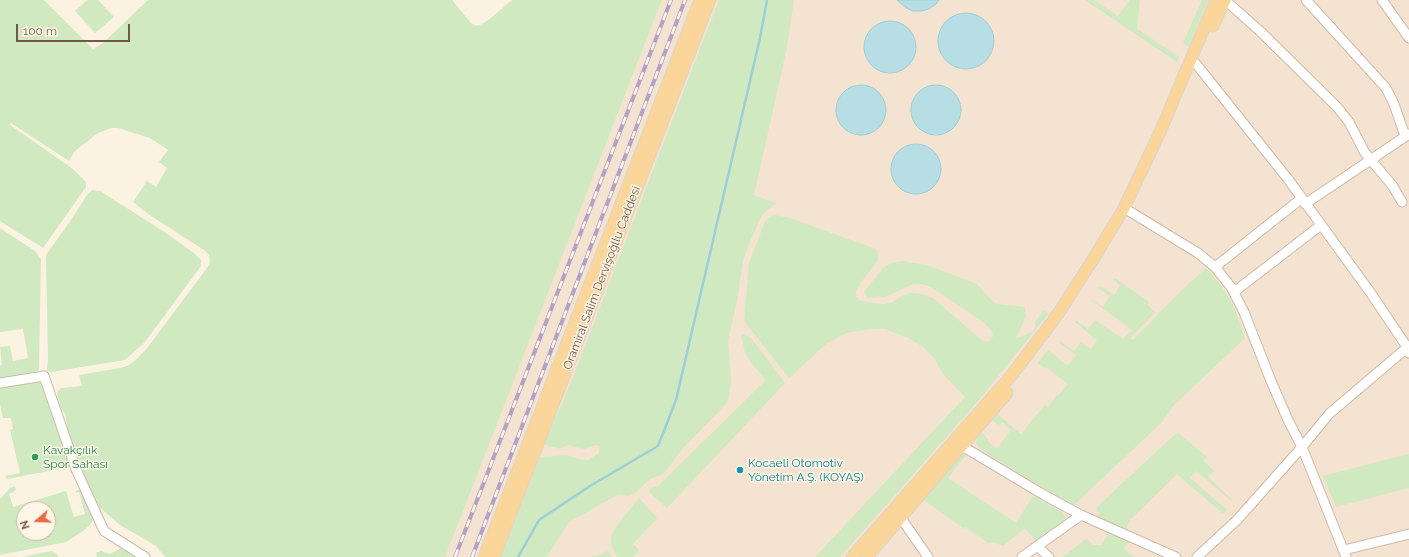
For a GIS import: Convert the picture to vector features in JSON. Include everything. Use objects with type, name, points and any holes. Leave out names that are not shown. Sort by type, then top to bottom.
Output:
[{"type":"main road","name":"Oramiral Salim Dervişoğllu Caddesi","points":[[484,557],[700,0]]},
{"type":"main road","name":"Oramiral Salim Dervişoğllu Caddesi","points":[[494,557],[710,0]]},
{"type":"main road","points":[[867,557],[1017,381],[1064,318],[1103,257],[1167,135],[1216,0]]},
{"type":"main road","points":[[1194,62],[1225,0]]},
{"type":"main road","points":[[852,557],[1011,376],[1058,314],[1127,209]]},
{"type":"street","points":[[1225,0],[1261,32],[1337,106],[1348,122],[1359,144],[1392,184],[1402,202]]},
{"type":"street","points":[[1215,267],[1303,201],[1371,160],[1407,135],[1386,88],[1306,0]]},
{"type":"street","points":[[1382,0],[1409,38]]},
{"type":"street","points":[[1194,62],[1288,178],[1303,201],[1353,268],[1408,349],[1337,406],[1237,520],[1197,557]]},
{"type":"street","points":[[1127,209],[1198,253],[1215,267],[1234,292],[1244,312],[1288,420],[1302,447],[1345,554],[1409,534]]},
{"type":"street","points":[[1234,292],[1321,225]]},
{"type":"street","points":[[0,383],[44,376],[76,469],[104,531],[145,557]]},
{"type":"street","points":[[962,446],[1080,515],[1176,557]]},
{"type":"street","points":[[1022,557],[1080,515]]},
{"type":"street","points":[[901,518],[928,557]]},
{"type":"street","points":[[1036,546],[1049,557]]},
{"type":"shaded area","points":[[662,0],[1409,0],[1409,557],[442,557]]},
{"type":"green space","points":[[0,0],[44,0],[93,49],[103,43],[148,0],[452,0],[471,23],[476,26],[491,18],[512,0],[662,0],[445,557],[165,557],[156,546],[120,525],[100,508],[93,498],[68,432],[65,413],[61,410],[57,393],[62,388],[82,386],[79,375],[120,368],[127,366],[137,359],[148,347],[207,268],[210,262],[209,255],[204,250],[148,214],[133,202],[147,181],[156,187],[167,168],[159,162],[168,150],[150,138],[118,128],[111,128],[98,133],[75,151],[69,161],[11,123],[10,125],[73,169],[86,182],[86,187],[43,248],[0,221]]},
{"type":"green space","points":[[87,0],[98,0],[114,17],[95,33],[75,11]]},
{"type":"green space","points":[[719,0],[794,0],[786,52],[754,195],[776,203],[763,214],[750,241],[743,261],[737,301],[728,340],[731,381],[728,402],[684,447],[663,474],[650,479],[634,494],[627,496],[619,494],[569,522],[547,557],[501,557],[540,457],[566,455],[588,460],[599,453],[600,446],[596,445],[584,449],[568,445],[562,448],[557,448],[544,445],[573,377]]},
{"type":"green space","points":[[1085,0],[1094,0],[1118,16],[1130,0],[1140,0],[1137,29],[1179,57],[1177,62]]},
{"type":"green space","points":[[1202,0],[1208,0],[1189,47],[1183,43]]},
{"type":"green space","points":[[92,190],[100,191],[163,231],[194,253],[201,260],[201,266],[145,342],[125,360],[51,372],[47,371],[46,255]]},
{"type":"green space","points":[[774,215],[790,218],[876,249],[878,252],[878,261],[861,282],[856,291],[856,297],[861,301],[882,304],[893,302],[902,296],[911,293],[922,294],[933,298],[979,338],[986,342],[990,341],[993,336],[992,331],[982,321],[931,287],[922,284],[913,284],[885,297],[868,298],[864,292],[884,267],[892,263],[902,261],[927,265],[977,284],[990,299],[997,304],[1025,307],[1026,316],[1016,338],[1033,331],[1035,328],[1035,322],[1043,311],[1049,313],[974,406],[840,557],[815,557],[965,397],[944,375],[934,358],[923,347],[908,338],[885,329],[870,329],[846,333],[826,344],[789,378],[744,321],[749,263],[764,224],[769,217]]},
{"type":"green space","points":[[0,228],[35,251],[41,259],[39,370],[26,375],[0,379],[0,366],[2,365],[0,347],[10,346],[13,361],[28,358],[23,329],[0,332]]},
{"type":"green space","points":[[1206,268],[1230,300],[1245,338],[1174,405],[1161,423],[1073,506],[991,456],[981,449],[976,443],[977,438],[982,433],[988,439],[987,441],[997,449],[1011,430],[1002,422],[999,425],[990,419],[996,413],[1021,434],[1045,405],[1048,407],[1068,384],[1046,367],[1045,368],[1038,363],[1048,350],[1068,366],[1076,355],[1060,343],[1060,341],[1074,351],[1081,342],[1091,349],[1097,340],[1075,322],[1076,320],[1088,329],[1095,320],[1123,339],[1132,330],[1091,299],[1103,307],[1110,296],[1098,288],[1100,286],[1114,295],[1120,285],[1113,280],[1115,278],[1149,302],[1147,305],[1155,312],[1130,338],[1133,340]]},
{"type":"green space","points":[[744,334],[751,338],[785,383],[667,508],[649,492],[651,488],[658,486],[766,380],[745,353],[741,335]]},
{"type":"green space","points":[[41,381],[70,465],[69,467],[7,479],[5,476],[20,473],[10,430],[13,429],[11,418],[3,418],[0,405],[0,387]]},
{"type":"green space","points":[[1178,433],[1207,457],[1204,461],[1214,471],[1208,476],[1233,502],[1196,471],[1190,478],[1227,510],[1222,514],[1177,474],[1129,521],[1126,530],[1095,517],[1100,513],[1096,508]]},
{"type":"green space","points":[[963,454],[966,455],[948,478],[1016,523],[1033,496],[1062,512],[1066,518],[1036,541],[1025,528],[1003,546],[993,542],[988,543],[965,527],[964,529],[924,500]]},
{"type":"green space","points":[[1409,454],[1409,488],[1336,507],[1323,476]]},
{"type":"green space","points":[[15,486],[16,490],[9,494],[13,507],[16,506],[16,541],[56,541],[56,501],[33,501],[66,491],[74,517],[85,514],[79,492],[75,493],[81,489],[93,520],[83,531],[66,542],[0,555],[0,499],[10,488]]},
{"type":"green space","points":[[639,498],[657,518],[633,544],[639,550],[633,557],[618,557],[613,550],[611,536],[615,528]]},
{"type":"green space","points":[[1109,532],[1129,541],[1124,549],[1134,557],[1063,557],[1087,538],[1093,545],[1102,545]]},
{"type":"green space","points":[[123,547],[136,557],[97,557],[96,553],[101,551],[110,554]]},
{"type":"green space","points":[[51,551],[57,554],[58,557],[22,557]]},
{"type":"green space","points":[[608,551],[612,557],[588,557],[596,556]]},
{"type":"water","points":[[897,0],[939,0],[929,9],[912,11]]},
{"type":"water","points":[[966,13],[977,15],[986,21],[992,30],[994,41],[992,52],[986,61],[977,67],[966,69],[955,67],[946,61],[940,52],[938,41],[940,30],[946,21],[955,15]]},
{"type":"water","points":[[890,21],[900,23],[908,29],[914,37],[916,47],[914,57],[908,65],[900,71],[890,73],[880,71],[872,65],[866,57],[864,47],[866,37],[872,29],[880,23]]},
{"type":"water","points":[[861,85],[870,87],[879,92],[884,101],[886,110],[884,119],[879,128],[870,133],[861,135],[852,133],[843,128],[838,119],[836,110],[838,101],[843,92],[852,87]]},
{"type":"water","points":[[931,85],[941,85],[954,92],[961,105],[961,115],[954,128],[941,135],[931,135],[922,131],[915,124],[911,115],[911,105],[915,96],[922,89]]},
{"type":"water","points":[[911,144],[921,144],[934,151],[941,164],[941,174],[934,187],[921,194],[911,194],[902,190],[895,183],[891,174],[891,164],[895,155],[902,148]]},
{"type":"waterway","points":[[518,557],[539,520],[590,486],[658,446],[676,400],[760,38],[767,0]]},
{"type":"railway","points":[[455,557],[671,0]]},
{"type":"railway","points":[[472,557],[685,0]]},
{"type":"place","name":"Kavakçılık Spor Sahası","points":[[35,457]]},
{"type":"place","name":"Kocaeli Otomotiv Yönetim A.Ş. (KOYAŞ)","points":[[740,470]]}]
